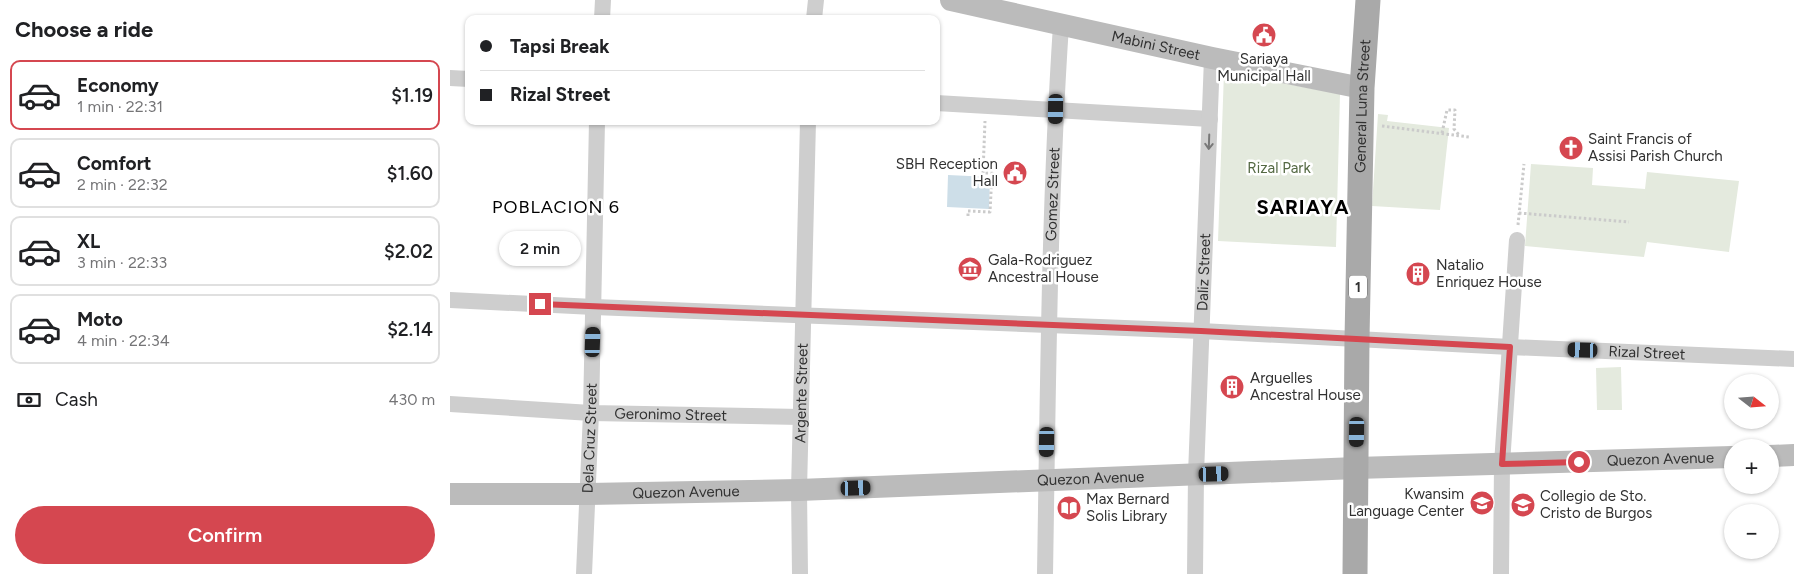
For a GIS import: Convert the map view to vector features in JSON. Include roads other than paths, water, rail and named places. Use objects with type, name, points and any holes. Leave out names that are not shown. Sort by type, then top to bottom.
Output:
[{"type":"main road","name":"General Luna Street","points":[[1355,574],[1361,123],[1368,0]]},
{"type":"street","points":[[602,15],[603,0]]},
{"type":"street","points":[[814,15],[816,0]]},
{"type":"street","name":"Mabini Street","points":[[951,0],[1212,58],[1362,88]]},
{"type":"street","name":"Gomez Street","points":[[1045,574],[1049,325],[1056,109],[1062,24]]},
{"type":"street","name":"Daliz Street","points":[[1195,574],[1196,474],[1212,58]]},
{"type":"street","points":[[450,78],[465,79]]},
{"type":"street","points":[[940,103],[1210,119]]},
{"type":"street","name":"Dela Cruz Street","points":[[584,574],[591,413],[597,125]]},
{"type":"street","name":"Argente Street","points":[[800,574],[799,490],[808,125]]},
{"type":"street","points":[[1502,574],[1502,464],[1517,240]]},
{"type":"street","name":"Rizal Street","points":[[450,300],[1201,331],[1794,359]]},
{"type":"street","name":"Geronimo Street","points":[[450,404],[591,413],[801,417]]},
{"type":"street","points":[[1779,456],[1794,455]]},
{"type":"street","name":"Quezon Avenue","points":[[450,494],[588,494],[799,490],[1356,468],[1724,457]]},
{"type":"place","name":"Sariaya Municipal Hall","points":[[1264,35]]},
{"type":"place","name":"Saint Francis of Assisi Parish Church","points":[[1571,148]]},
{"type":"place","name":"SBH Reception Hall","points":[[1015,173]]},
{"type":"place","name":"Gala-Rodriguez Ancestral House","points":[[970,269]]},
{"type":"place","name":"Natalio Enriquez House","points":[[1418,274]]},
{"type":"place","name":"Arguelles Ancestral House","points":[[1232,387]]},
{"type":"place","name":"Kwansim Language Center","points":[[1482,503]]},
{"type":"place","name":"Collegio de Sto. Cristo de Burgos","points":[[1523,505]]},
{"type":"place","name":"Max Bernard Solis Library","points":[[1069,508]]},
{"type":"district","name":"POBLACION 6","points":[[556,207]]},
{"type":"district","name":"SARIAYA","points":[[1303,207]]},
{"type":"park label","name":"Rizal Park","points":[[1279,168]]}]
